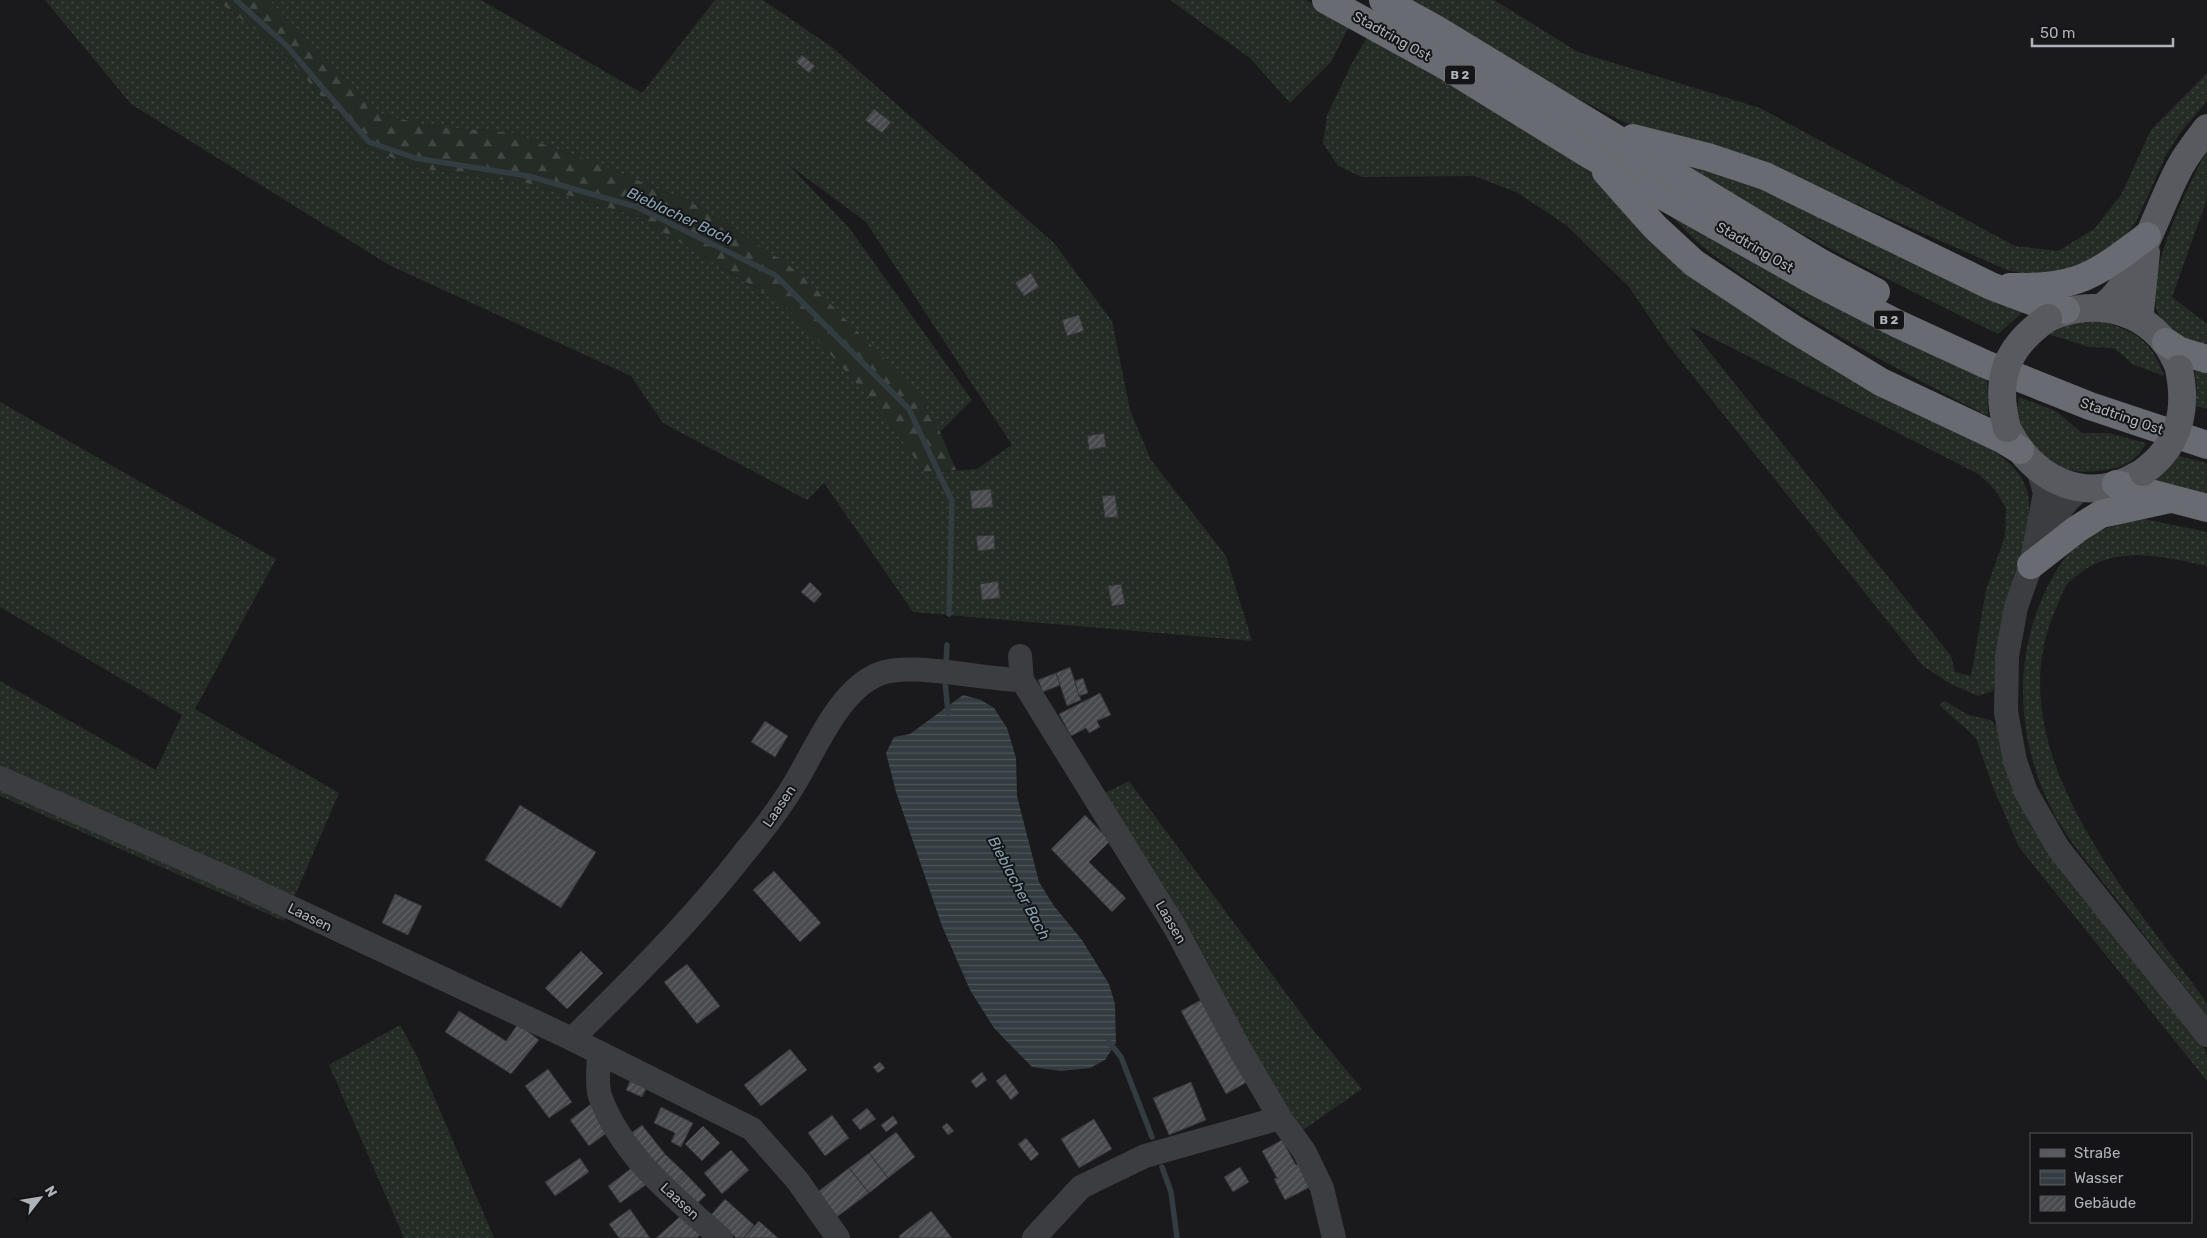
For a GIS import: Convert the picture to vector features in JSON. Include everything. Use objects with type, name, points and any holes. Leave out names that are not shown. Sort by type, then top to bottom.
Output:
[{"type":"highway","name":"Stadtring Ost","points":[[1326,0],[1446,66],[1590,155],[1816,282],[1898,324],[1985,364],[2081,402],[2207,445]]},
{"type":"highway","name":"Stadtring Ost","points":[[1383,0],[1821,263],[1899,304],[1989,346],[2094,389],[2207,426]]},
{"type":"highway","name":"B 2","points":[[1602,130],[1708,157],[1765,176],[1992,286],[2047,307],[2057,314]]},
{"type":"highway","name":"B 2","points":[[1590,155],[1655,227],[1694,263],[1792,328],[1881,382],[2022,449]]},
{"type":"highway","name":"B 2","points":[[1992,286],[2046,287],[2085,278],[2108,266],[2147,236]]},
{"type":"highway","points":[[2166,342],[2180,351],[2207,359]]},
{"type":"highway","points":[[2116,484],[2207,508]]},
{"type":"highway","points":[[2031,565],[2077,529],[2102,514],[2170,499]]},
{"type":"main road","points":[[2102,307],[2118,293],[2181,166],[2207,128]]},
{"type":"main road","points":[[2141,320],[2140,311],[2147,236]]},
{"type":"main road","points":[[2102,307],[2124,311],[2141,320],[2166,342],[2179,369],[2184,400],[2178,427],[2164,454],[2143,472],[2116,484],[2084,488],[2060,483],[2022,449],[2001,396],[2006,365],[2023,339],[2057,314],[2102,307]]},
{"type":"street","points":[[2022,449],[2045,493],[2031,565],[2016,607],[2006,656],[2006,712],[2015,761],[2026,792],[2058,848],[2207,1035]]},
{"type":"street","points":[[2031,565],[2065,502],[2072,494],[2084,488]]},
{"type":"street","name":"Laasen","points":[[1020,656],[1022,680],[1176,930],[1238,1046],[1280,1118],[1304,1151],[1322,1188],[1334,1238]]},
{"type":"street","name":"Laasen","points":[[572,1040],[665,947],[722,882],[761,832],[798,779],[817,743],[842,705],[864,681],[881,673],[902,670],[1022,680]]},
{"type":"street","name":"Laasen","points":[[0,778],[243,885],[572,1040],[752,1129],[797,1180],[838,1238]]},
{"type":"street","name":"Laasen","points":[[599,1053],[599,1094],[617,1132],[644,1166],[721,1238]]},
{"type":"street","points":[[1034,1238],[1081,1187],[1145,1156],[1280,1118]]},
{"type":"green space","points":[[45,0],[217,0],[280,49],[365,147],[418,168],[526,183],[636,216],[786,306],[879,408],[925,473],[977,469],[1012,445],[866,222],[789,165],[850,229],[972,400],[940,432],[917,392],[706,209],[601,165],[512,133],[431,126],[380,114],[269,0],[481,0],[642,93],[715,0],[763,0],[833,48],[1054,243],[1112,321],[1130,410],[1151,460],[1226,556],[1252,641],[913,612],[824,483],[807,500],[663,423],[631,376],[389,265],[131,104]]},
{"type":"green space","points":[[217,0],[269,0],[380,114],[431,126],[512,133],[601,165],[706,209],[801,274],[917,392],[940,432],[956,470],[925,473],[879,408],[786,306],[636,216],[526,183],[418,168],[365,147],[280,49]]},
{"type":"green space","points":[[1170,0],[1306,0],[1351,23],[1331,62],[1290,103],[1250,58]]},
{"type":"green space","points":[[1411,0],[1494,0],[1578,52],[1760,108],[2015,246],[2058,251],[2094,229],[2121,195],[2151,130],[2207,73],[2207,101],[2180,133],[2166,155],[2136,222],[2116,248],[2094,265],[2034,276],[2007,270],[1831,193],[1730,153],[1628,124],[1565,92]]},
{"type":"green space","points":[[1369,34],[1557,146],[1592,172],[1636,221],[1991,448],[2013,467],[2021,477],[2027,491],[2029,518],[2008,604],[1993,691],[1978,696],[1949,683],[1923,666],[1669,346],[1629,287],[1566,225],[1516,192],[1474,176],[1362,177],[1338,166],[1323,143],[1327,115],[1352,63]],"holes":[[[1689,326],[1980,475],[1995,490],[2006,508],[2005,536],[1986,590],[1971,676],[1955,672],[1951,656]]]},
{"type":"green space","points":[[2207,150],[2207,199],[2172,297],[2207,324],[2207,349],[2194,344],[2169,329],[2160,318],[2155,302],[2156,281],[2169,234],[2189,186]]},
{"type":"green space","points":[[1672,160],[1743,174],[2029,307],[1998,334],[1833,250]]},
{"type":"green space","points":[[1654,199],[1987,376],[1988,416],[1847,341],[1778,299],[1704,248]]},
{"type":"green space","points":[[2093,320],[2129,331],[2138,337],[2153,352],[2164,376],[2134,365],[2114,348],[2089,347],[2048,334],[2073,322]]},
{"type":"green space","points":[[2193,363],[2207,367],[2207,409],[2195,406],[2197,387]]},
{"type":"green space","points":[[2019,397],[2056,411],[2082,433],[2109,433],[2146,443],[2139,455],[2134,459],[2111,469],[2089,472],[2066,469],[2058,466],[2043,455],[2024,433],[2018,417]]},
{"type":"green space","points":[[0,402],[276,559],[195,709],[339,793],[284,921],[0,796],[0,681],[156,770],[182,715],[0,607]]},
{"type":"green space","points":[[2179,456],[2207,463],[2207,495],[2154,482]]},
{"type":"green space","points":[[2144,519],[2207,532],[2207,566],[2175,559],[2142,555],[2125,556],[2110,558],[2094,564],[2067,584],[2057,606],[2042,659],[2042,712],[2056,765],[2079,817],[2109,868],[2142,916],[2207,1003],[2207,1016],[2065,833],[2050,806],[2040,782],[2026,731],[2023,705],[2023,678],[2026,652],[2032,626],[2050,582],[2069,554],[2092,535],[2106,528]]},
{"type":"green space","points":[[1945,701],[1968,715],[1991,720],[1998,729],[2006,769],[2027,818],[2047,853],[2207,1052],[2207,1081],[2019,847],[1993,787],[1976,738],[1939,705]]},
{"type":"green space","points":[[1129,781],[1314,1031],[1362,1089],[1300,1132],[1282,1106],[1194,936],[1103,794]]},
{"type":"green space","points":[[400,1025],[416,1054],[494,1238],[404,1238],[329,1065]]},
{"type":"water","points":[[963,695],[981,700],[994,708],[1007,728],[1016,758],[1017,796],[1039,882],[1054,906],[1082,940],[1109,984],[1115,1004],[1116,1043],[1105,1060],[1090,1068],[1061,1071],[1032,1067],[994,1028],[970,990],[942,926],[896,792],[886,753],[894,737],[910,734]]},
{"type":"building","points":[[802,55],[815,66],[809,73],[796,62]]},
{"type":"building","points":[[874,109],[891,122],[882,133],[865,120]]},
{"type":"building","points":[[1031,273],[1039,287],[1024,296],[1015,283]]},
{"type":"building","points":[[1079,315],[1084,331],[1067,336],[1062,320]]},
{"type":"building","points":[[1104,433],[1106,447],[1089,450],[1087,436]]},
{"type":"building","points":[[991,489],[993,507],[972,509],[970,491]]},
{"type":"building","points":[[1115,495],[1118,517],[1105,518],[1102,496]]},
{"type":"building","points":[[994,535],[995,549],[978,551],[976,536]]},
{"type":"building","points":[[998,581],[1000,598],[982,600],[980,584]]},
{"type":"building","points":[[810,582],[822,594],[814,603],[801,592]]},
{"type":"building","points":[[1121,584],[1125,604],[1112,606],[1108,586]]},
{"type":"building","points":[[1070,667],[1081,700],[1067,706],[1056,673]]},
{"type":"building","points":[[1056,673],[1060,685],[1043,692],[1038,680]]},
{"type":"building","points":[[1083,678],[1088,693],[1079,696],[1075,681]]},
{"type":"building","points":[[1100,693],[1111,715],[1097,721],[1100,727],[1089,733],[1086,728],[1071,736],[1059,714]]},
{"type":"building","points":[[765,721],[788,736],[775,757],[751,742]]},
{"type":"building","points":[[520,805],[596,852],[561,908],[485,860]]},
{"type":"building","points":[[1085,815],[1110,841],[1089,862],[1126,898],[1112,912],[1051,849]]},
{"type":"building","points":[[774,871],[821,923],[800,942],[753,890]]},
{"type":"building","points":[[395,894],[422,906],[408,935],[382,923]]},
{"type":"building","points":[[581,951],[603,973],[567,1009],[545,988]]},
{"type":"building","points":[[687,964],[720,1006],[697,1024],[664,982]]},
{"type":"building","points":[[1201,1000],[1247,1082],[1226,1094],[1181,1011]]},
{"type":"building","points":[[459,1011],[506,1041],[518,1024],[539,1040],[511,1074],[445,1032]]},
{"type":"building","points":[[790,1049],[807,1070],[761,1106],[744,1085]]},
{"type":"building","points":[[880,1062],[885,1068],[878,1073],[873,1067]]},
{"type":"building","points":[[548,1069],[572,1102],[549,1118],[525,1086]]},
{"type":"building","points":[[982,1072],[987,1080],[976,1088],[971,1081]]},
{"type":"building","points":[[1005,1074],[1019,1093],[1011,1100],[996,1081]]},
{"type":"building","points":[[631,1079],[647,1087],[642,1097],[626,1090]]},
{"type":"building","points":[[1191,1082],[1206,1120],[1169,1135],[1153,1098]]},
{"type":"building","points":[[591,1104],[611,1130],[589,1146],[570,1120]]},
{"type":"building","points":[[661,1107],[693,1123],[681,1147],[671,1142],[675,1133],[654,1123]]},
{"type":"building","points":[[867,1108],[876,1119],[860,1130],[852,1120]]},
{"type":"building","points":[[832,1115],[849,1138],[825,1156],[808,1133]]},
{"type":"building","points":[[893,1116],[898,1123],[886,1132],[881,1125]]},
{"type":"building","points":[[1094,1119],[1112,1149],[1079,1168],[1061,1139]]},
{"type":"building","points":[[947,1123],[954,1131],[948,1135],[942,1127]]},
{"type":"building","points":[[642,1125],[665,1154],[653,1165],[627,1136]]},
{"type":"building","points":[[703,1126],[720,1143],[702,1161],[685,1144]]},
{"type":"building","points":[[896,1132],[915,1157],[888,1178],[869,1153]]},
{"type":"building","points":[[1026,1138],[1039,1154],[1031,1161],[1018,1144]]},
{"type":"building","points":[[1282,1140],[1296,1165],[1299,1163],[1312,1186],[1285,1200],[1274,1179],[1277,1178],[1262,1151]]},
{"type":"building","points":[[731,1150],[749,1170],[722,1194],[704,1173]]},
{"type":"building","points":[[869,1153],[888,1178],[869,1193],[849,1168]]},
{"type":"building","points":[[665,1154],[686,1174],[675,1185],[653,1165]]},
{"type":"building","points":[[580,1158],[589,1172],[555,1196],[545,1182]]},
{"type":"building","points":[[637,1164],[650,1182],[620,1203],[608,1186]]},
{"type":"building","points":[[1240,1167],[1249,1182],[1233,1192],[1224,1177]]},
{"type":"building","points":[[849,1168],[869,1193],[834,1219],[815,1194]]},
{"type":"building","points":[[686,1174],[706,1195],[695,1206],[675,1185]]},
{"type":"building","points":[[725,1199],[754,1225],[743,1238],[736,1238],[711,1215]]},
{"type":"building","points":[[630,1209],[650,1238],[619,1238],[609,1224]]},
{"type":"building","points":[[931,1211],[952,1238],[900,1238],[899,1236]]},
{"type":"building","points":[[684,1213],[702,1233],[697,1238],[656,1238]]},
{"type":"building","points":[[759,1221],[778,1238],[743,1238]]},
{"type":"waterway","name":"Bieblacher Bach","points":[[236,0],[287,46],[369,142],[415,158],[528,176],[637,207],[775,275],[909,409],[952,501],[949,614]]},
{"type":"waterway","name":"Bieblacher Bach","points":[[946,665],[947,645]]},
{"type":"waterway","name":"Bieblacher Bach","points":[[945,681],[948,713]]},
{"type":"waterway","name":"Bieblacher Bach","points":[[1109,1042],[1121,1057],[1152,1137]]},
{"type":"waterway","name":"Bieblacher Bach","points":[[1162,1167],[1171,1192],[1177,1238]]}]
